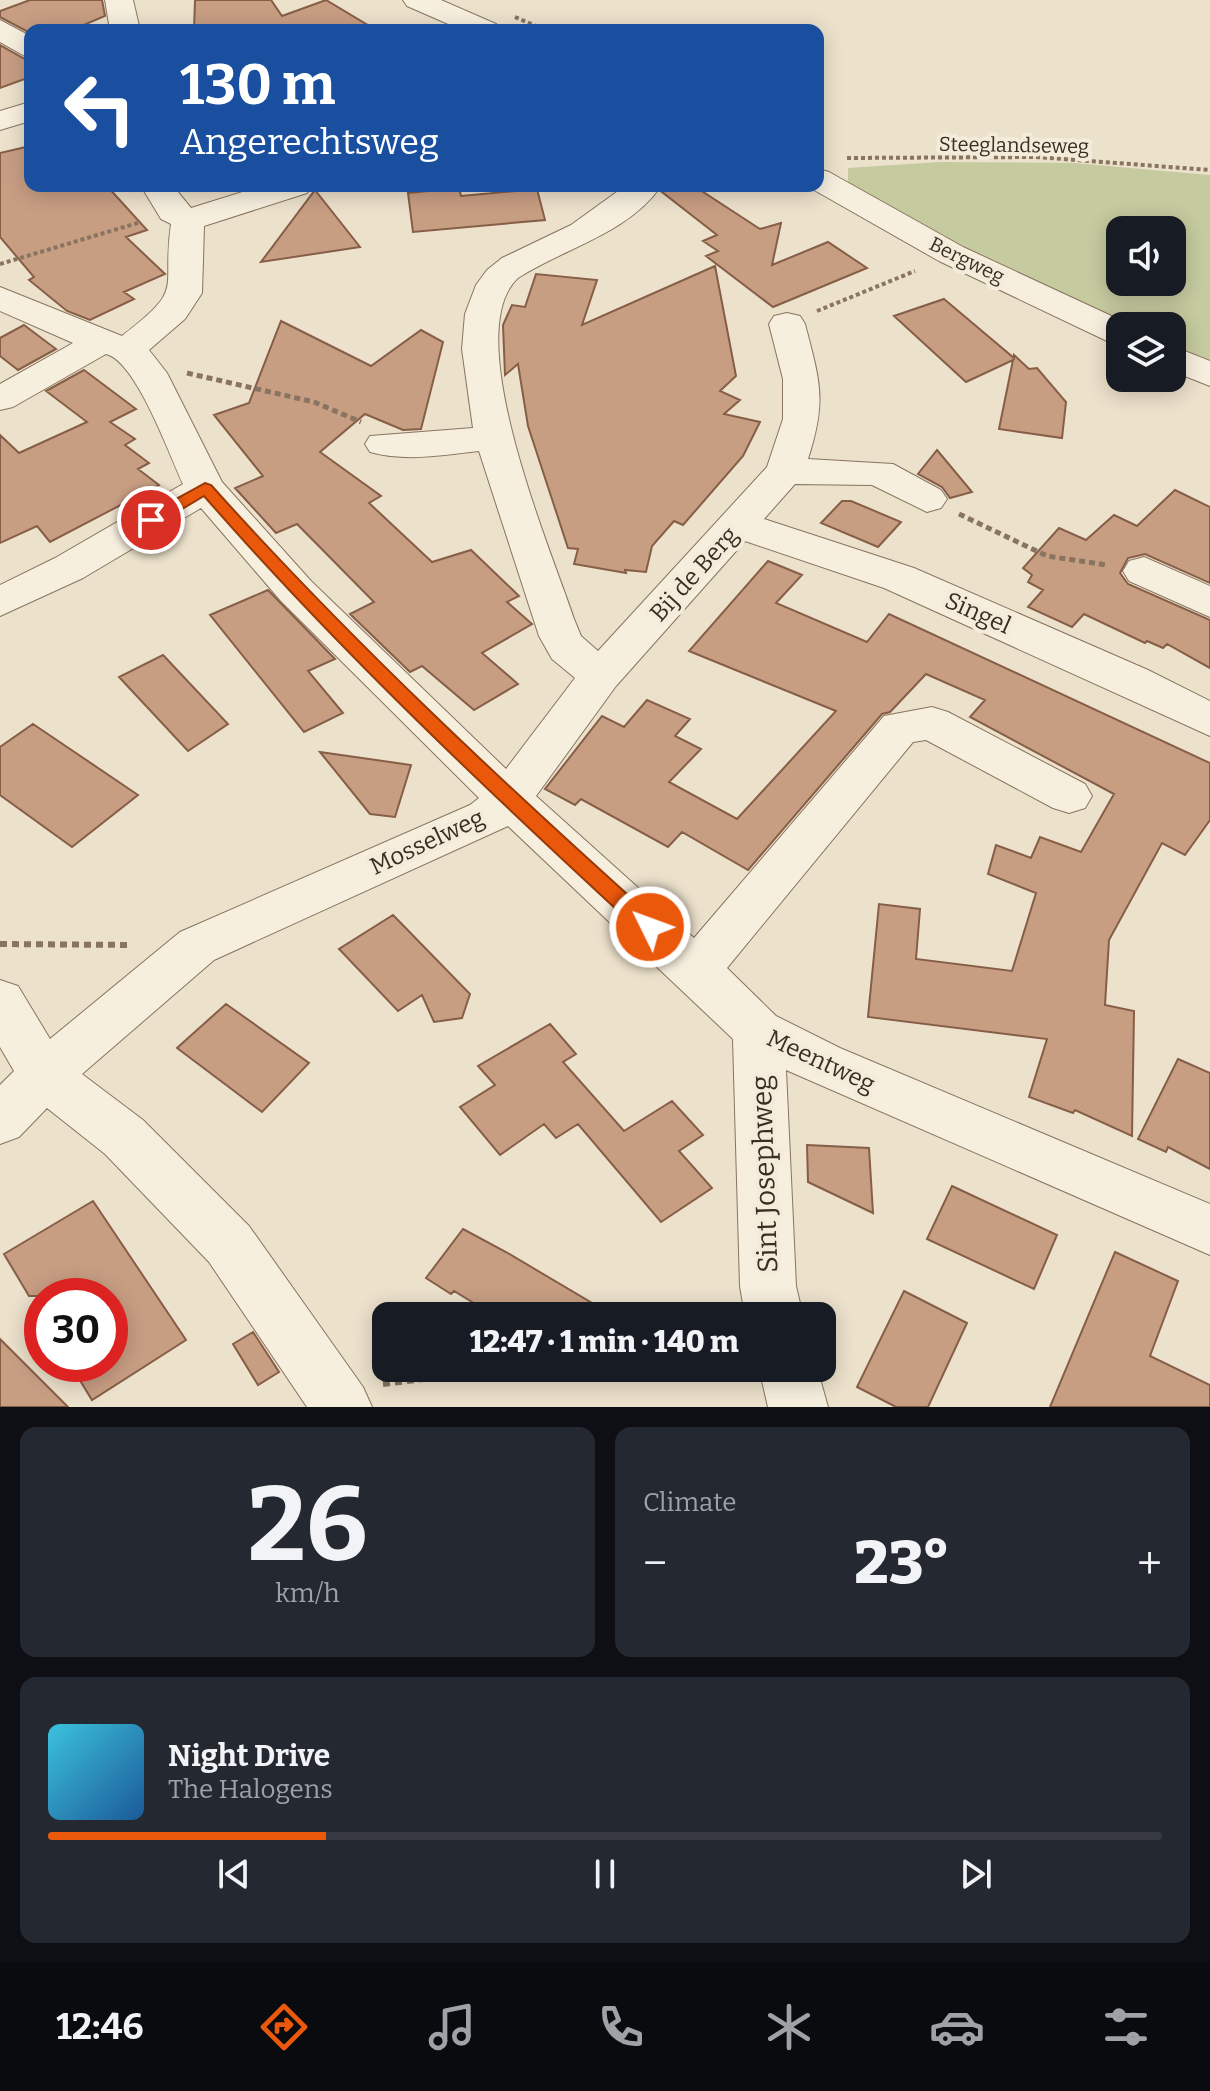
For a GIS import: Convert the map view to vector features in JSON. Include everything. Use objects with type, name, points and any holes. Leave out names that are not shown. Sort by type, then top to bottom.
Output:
[{"type":"street","points":[[119,0],[124,24]]},
{"type":"street","points":[[417,0],[472,24]]},
{"type":"street","points":[[0,29],[24,46]]},
{"type":"street","points":[[0,121],[24,113]]},
{"type":"street","name":"Bergweg","points":[[831,169],[951,254],[1106,326]]},
{"type":"street","points":[[0,399],[126,355],[173,311],[187,285],[183,239],[173,206],[258,192]]},
{"type":"street","points":[[601,675],[564,645],[494,438],[482,370],[482,316],[493,285],[510,267],[560,246],[638,192]]},
{"type":"street","points":[[0,298],[74,328],[126,355]]},
{"type":"street","name":"Bij de Berg","points":[[601,675],[785,471],[802,419],[801,379],[787,324]]},
{"type":"street","name":"Meentweg","points":[[126,355],[205,488],[296,591],[509,799],[758,1031],[822,1064],[1210,1230]]},
{"type":"street","points":[[1186,364],[1210,375]]},
{"type":"street","points":[[401,445],[494,438]]},
{"type":"street","points":[[785,471],[879,473],[927,499]]},
{"type":"street","points":[[0,602],[69,568],[205,488]]},
{"type":"street","name":"Singel","points":[[739,525],[899,578],[1133,681],[1210,720]]},
{"type":"street","points":[[1144,571],[1210,603]]},
{"type":"street","name":"Mosselweg","points":[[0,1121],[44,1075],[197,946],[486,818],[509,799],[601,675]]},
{"type":"street","points":[[696,970],[900,727],[932,723],[1069,796]]},
{"type":"street","points":[[0,1001],[44,1075],[124,1137],[229,1244],[336,1399]]},
{"type":"street","name":"Sint Josephweg","points":[[758,1031],[768,1286],[771,1302]]},
{"type":"street","points":[[792,1382],[798,1407]]},
{"type":"path","name":"Steeglandseweg","points":[[831,169],[1036,157],[1210,170]]},
{"type":"path","points":[[0,264],[173,206]]},
{"type":"path","points":[[787,324],[951,254]]},
{"type":"path","points":[[126,355],[314,402],[401,445]]},
{"type":"path","points":[[927,499],[1047,556],[1144,571]]},
{"type":"path","points":[[0,944],[197,946]]},
{"type":"path","points":[[336,1399],[433,1382]]},
{"type":"green space","points":[[940,162],[1074,163],[1210,175],[1210,364],[1186,353],[1186,312],[1106,312],[1106,320],[1040,290],[848,187],[848,168]]},
{"type":"building","points":[[30,0],[102,0],[105,16],[86,24],[24,24],[24,30],[0,17],[0,11]]},
{"type":"building","points":[[195,0],[271,0],[282,16],[326,0],[366,24],[194,24]]},
{"type":"building","points":[[0,45],[24,59],[24,79],[0,88]]},
{"type":"building","points":[[24,147],[24,192],[112,192],[147,230],[126,237],[165,274],[124,292],[134,299],[90,320],[67,311],[29,280],[34,277],[0,237],[0,153]]},
{"type":"building","points":[[314,192],[360,247],[261,262]]},
{"type":"building","points":[[460,192],[461,196],[538,192],[545,220],[413,232],[408,193]]},
{"type":"building","points":[[662,192],[703,192],[760,229],[781,223],[772,265],[828,242],[867,268],[773,307],[706,256],[718,251],[703,241],[717,235]]},
{"type":"building","points":[[715,266],[736,376],[720,391],[740,400],[724,414],[760,422],[743,456],[683,525],[674,521],[652,546],[646,572],[625,570],[626,573],[574,564],[578,549],[568,548],[528,426],[518,364],[505,375],[503,325],[512,305],[525,307],[536,274],[597,280],[582,325]]},
{"type":"building","points":[[944,299],[1014,358],[1014,355],[1029,369],[1037,368],[1066,402],[1062,438],[999,429],[1013,360],[966,382],[894,316]]},
{"type":"building","points":[[281,321],[371,366],[421,330],[443,342],[421,429],[403,430],[365,414],[320,452],[381,496],[369,503],[432,562],[471,550],[519,596],[507,602],[532,624],[482,653],[518,684],[474,710],[422,666],[410,672],[350,614],[374,602],[297,524],[276,533],[235,488],[263,476],[214,415],[249,403]]},
{"type":"building","points":[[24,325],[56,349],[18,370],[0,356],[0,338]]},
{"type":"building","points":[[84,370],[136,409],[110,422],[135,439],[125,445],[149,463],[138,469],[159,485],[50,542],[37,526],[0,543],[0,435],[19,453],[87,422],[46,391]]},
{"type":"building","points":[[937,450],[972,492],[950,498],[942,487],[918,474]]},
{"type":"building","points":[[1175,490],[1210,507],[1210,583],[1145,554],[1128,558],[1120,573],[1128,584],[1210,620],[1210,668],[1167,644],[1163,648],[1147,641],[1145,643],[1084,614],[1072,627],[1028,607],[1043,590],[1028,582],[1032,575],[1023,568],[1059,528],[1086,540],[1114,515],[1137,526]]},
{"type":"building","points":[[842,501],[851,501],[901,522],[878,547],[821,523]]},
{"type":"building","points":[[768,561],[802,575],[776,603],[867,642],[889,614],[1210,763],[1210,820],[1185,855],[1162,843],[1109,940],[1105,1005],[1134,1011],[1132,1136],[1075,1110],[1073,1113],[1029,1097],[1047,1039],[868,1017],[879,904],[920,909],[916,959],[1012,971],[1036,893],[988,874],[996,845],[1031,858],[1040,837],[1081,852],[1114,794],[970,717],[985,700],[926,674],[890,712],[882,714],[748,870],[682,832],[668,847],[581,799],[575,805],[545,789],[602,716],[624,727],[647,700],[690,719],[675,736],[701,749],[669,782],[737,819],[836,711],[689,651]]},
{"type":"building","points":[[268,590],[335,659],[308,671],[343,713],[304,732],[210,615]]},
{"type":"building","points":[[163,655],[228,724],[188,751],[119,677]]},
{"type":"building","points":[[33,724],[138,795],[72,847],[0,795],[0,747]]},
{"type":"building","points":[[320,752],[411,765],[395,817],[370,814]]},
{"type":"building","points":[[393,915],[470,994],[462,1018],[434,1022],[422,995],[398,1011],[339,949]]},
{"type":"building","points":[[226,1004],[309,1063],[262,1112],[177,1048]]},
{"type":"building","points":[[550,1024],[576,1054],[563,1062],[624,1131],[672,1101],[703,1135],[679,1151],[712,1188],[661,1222],[578,1124],[556,1138],[544,1124],[500,1155],[460,1107],[495,1085],[478,1066]]},
{"type":"building","points":[[1178,1059],[1210,1073],[1210,1169],[1168,1147],[1166,1152],[1138,1139]]},
{"type":"building","points":[[807,1145],[869,1148],[873,1213],[808,1182]]},
{"type":"building","points":[[952,1186],[1057,1235],[1034,1289],[927,1239]]},
{"type":"building","points":[[93,1201],[186,1340],[128,1377],[128,1278],[24,1278],[24,1288],[4,1254]]},
{"type":"building","points":[[463,1229],[590,1302],[472,1302],[454,1291],[451,1294],[426,1278]]},
{"type":"building","points":[[1115,1252],[1178,1281],[1150,1356],[1210,1385],[1210,1407],[1050,1407]]},
{"type":"building","points":[[904,1291],[967,1323],[928,1407],[896,1407],[857,1387]]},
{"type":"building","points":[[253,1332],[279,1372],[258,1385],[233,1344]]},
{"type":"building","points":[[0,1339],[24,1363],[24,1382],[43,1382],[68,1407],[0,1407]]},
{"type":"building","points":[[81,1382],[120,1382],[92,1400]]},
{"type":"route","points":[[151,520],[205,488],[296,591],[509,799],[650,927]]}]
